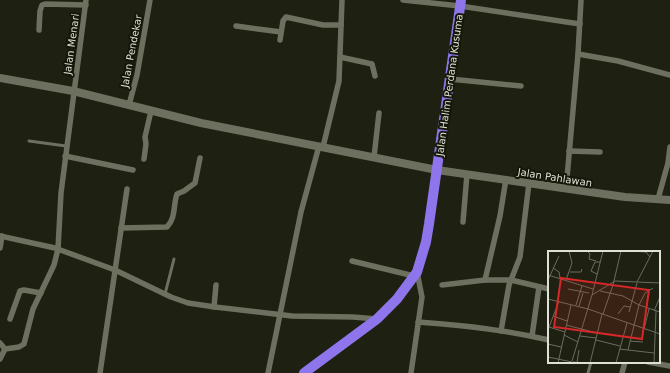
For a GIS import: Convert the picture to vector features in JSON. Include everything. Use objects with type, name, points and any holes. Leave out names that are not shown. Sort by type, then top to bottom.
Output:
[{"type":"highway","name":"Jalan Halim Perdana Kusuma","points":[[416,274],[427,236],[460,3]]},
{"type":"highway","points":[[304,373],[378,319],[397,299],[416,274]]},
{"type":"main road","name":"Jalan Pahlawan","points":[[0,78],[73,91],[200,123],[437,170],[529,182],[566,189],[625,197],[670,200]]},
{"type":"street","name":"Jalan Pendekar","points":[[129,105],[137,75],[150,0]]},
{"type":"street","points":[[268,373],[301,212],[339,81],[342,0]]},
{"type":"street","points":[[403,0],[460,3],[580,24]]},
{"type":"street","points":[[566,189],[578,54],[581,0]]},
{"type":"street","points":[[39,30],[40,11],[42,6],[45,4],[86,3]]},
{"type":"street","name":"Jalan Menari","points":[[6,349],[19,347],[24,344],[33,309],[54,265],[58,249],[61,193],[66,146],[86,3]]},
{"type":"street","points":[[280,40],[283,21],[286,17],[322,25],[341,25]]},
{"type":"street","points":[[236,26],[281,32]]},
{"type":"street","points":[[578,54],[618,61],[670,74]]},
{"type":"street","points":[[340,57],[372,64],[375,76]]},
{"type":"street","points":[[450,79],[521,86]]},
{"type":"street","points":[[144,159],[146,144],[145,137],[151,111]]},
{"type":"street","points":[[374,157],[379,113]]},
{"type":"street","points":[[658,199],[668,163],[670,147]]},
{"type":"street","points":[[569,151],[600,152]]},
{"type":"street","points":[[65,156],[133,170]]},
{"type":"street","points":[[121,228],[167,226],[172,218],[177,194],[184,192],[195,183],[200,158]]},
{"type":"street","points":[[463,222],[467,174]]},
{"type":"street","points":[[485,280],[500,216],[506,179]]},
{"type":"street","points":[[501,331],[511,280],[520,257],[529,182]]},
{"type":"street","points":[[100,373],[127,189]]},
{"type":"street","points":[[0,248],[1,236],[58,249],[115,270],[165,294],[188,303],[314,317],[353,317],[378,319]]},
{"type":"street","points":[[352,261],[416,274],[422,297],[410,373]]},
{"type":"street","points":[[442,285],[485,280],[511,280],[548,289]]},
{"type":"street","points":[[214,307],[216,285]]},
{"type":"street","points":[[532,336],[539,287]]},
{"type":"street","points":[[10,319],[20,291],[24,290],[41,293]]},
{"type":"street","points":[[418,322],[456,324],[548,340]]},
{"type":"street","points":[[0,343],[6,349],[0,359]]},
{"type":"street","points":[[622,373],[625,363]]},
{"type":"street","points":[[654,363],[670,366]]},
{"type":"lane","points":[[29,141],[66,146]]},
{"type":"lane","points":[[165,294],[174,259]]},
{"type":"lane","points":[[588,373],[591,363]]}]
